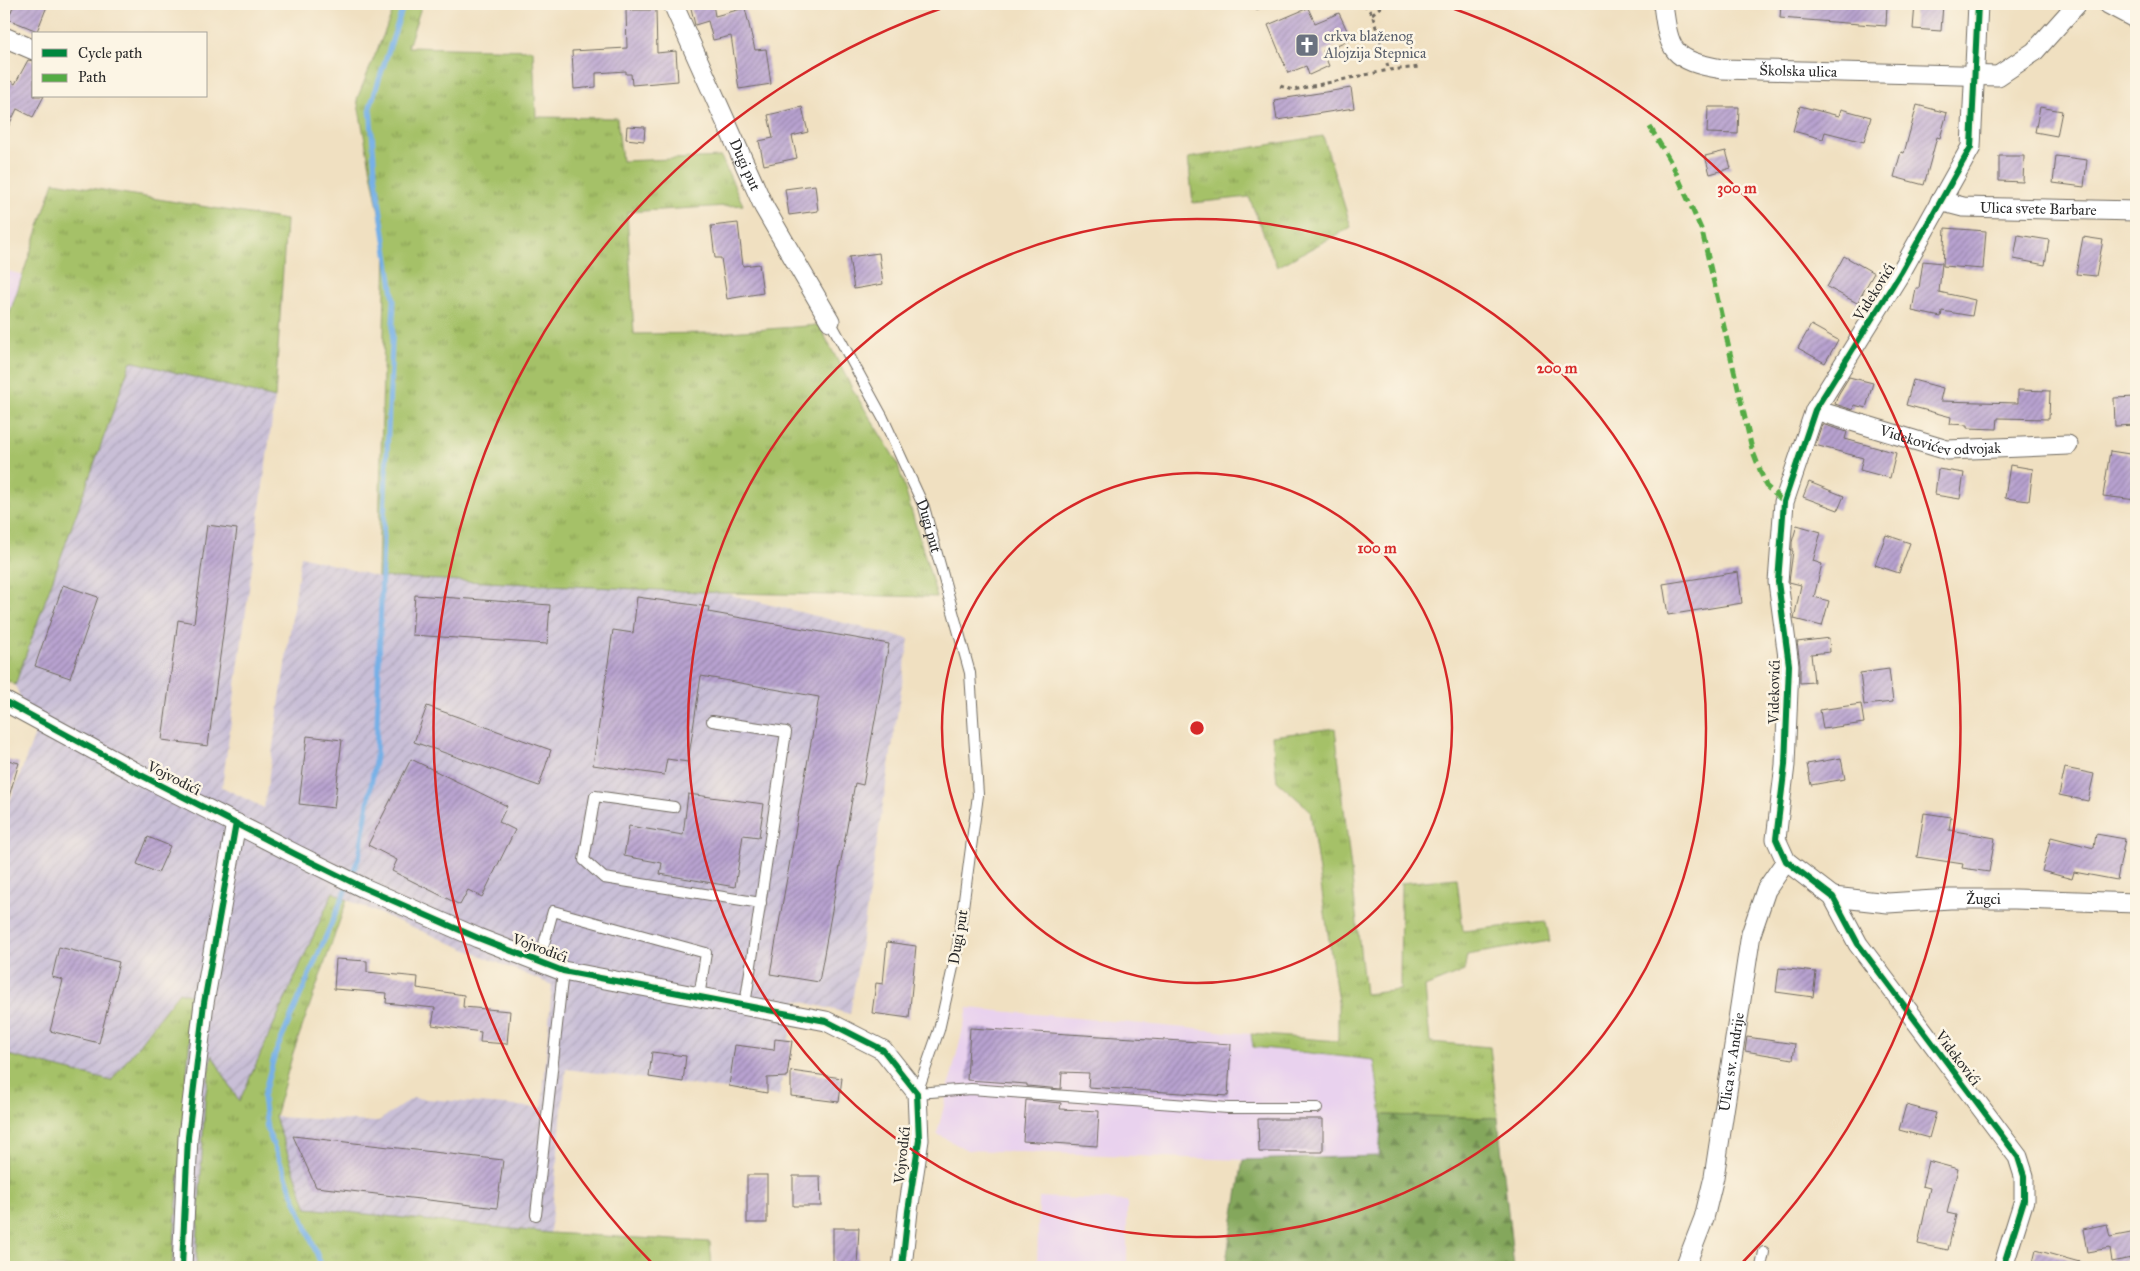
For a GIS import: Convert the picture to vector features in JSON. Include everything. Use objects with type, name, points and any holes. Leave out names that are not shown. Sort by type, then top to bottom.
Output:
[{"type":"street","name":"Dugi put","points":[[673,4],[764,207],[830,321]]},
{"type":"street","name":"Školska ulica","points":[[1663,4],[1667,37],[1676,53],[1696,64],[1722,69],[1976,76]]},
{"type":"street","name":"Videkovići","points":[[1978,4],[1976,76],[1971,147],[1901,272],[1816,410],[1784,502],[1778,582],[1789,665],[1785,765],[1776,839],[1786,861],[1833,897],[1858,944],[2018,1157],[2024,1176],[2024,1200],[2002,1267]]},
{"type":"street","points":[[1976,76],[1998,76],[2034,52],[2077,4]]},
{"type":"street","points":[[2108,4],[2136,19]]},
{"type":"street","points":[[4,37],[32,49]]},
{"type":"street","name":"Ulica svete Barbare","points":[[1940,201],[1963,207],[2136,211]]},
{"type":"street","name":"Videkovićev odvojak","points":[[1816,410],[1947,450],[2068,445]]},
{"type":"street","name":"Vojvodići","points":[[4,701],[133,771],[337,875],[478,938],[563,971],[826,1021],[883,1050],[917,1093],[919,1140],[902,1267]]},
{"type":"street","points":[[182,1267],[188,1137],[204,1003],[236,823]]},
{"type":"street","name":"Ulica sv. Andrije","points":[[1685,1267],[1704,1218],[1714,1177],[1751,934],[1766,890],[1786,861]]},
{"type":"street","name":"Žugci","points":[[1833,897],[1888,903],[1950,899],[2136,903]]},
{"type":"lane","name":"Dugi put","points":[[830,321],[883,418],[924,507],[970,673],[978,795],[958,945],[939,1030],[917,1093]]},
{"type":"lane","points":[[712,721],[786,732],[745,1005]]},
{"type":"lane","points":[[674,807],[595,796],[584,860],[604,878],[761,903]]},
{"type":"lane","points":[[539,962],[553,911],[706,953],[699,996]]},
{"type":"lane","points":[[536,1215],[563,971]]},
{"type":"lane","points":[[917,1093],[971,1089],[1228,1108],[1317,1108]]},
{"type":"lane","points":[[1761,1267],[1764,1252]]},
{"type":"path","points":[[1256,9],[1267,4]]},
{"type":"path","points":[[1364,4],[1372,14],[1389,70]]},
{"type":"path","points":[[1372,14],[1384,4]]},
{"type":"path","points":[[1280,86],[1293,90],[1389,70],[1420,67]]},
{"type":"shaded area","points":[[4,270],[23,275],[4,330]]},
{"type":"shaded area","points":[[131,361],[275,398],[222,787],[264,808],[301,556],[378,577],[723,593],[909,639],[850,1014],[796,1000],[779,1096],[566,1069],[550,1233],[307,1208],[275,1117],[377,1122],[413,1098],[542,1108],[552,985],[347,900],[333,892],[239,1103],[212,1056],[205,1099],[196,1267],[172,1267],[183,1105],[178,992],[111,1081],[4,1054],[4,817],[35,734],[15,685]]},
{"type":"shaded area","points":[[968,1008],[1251,1034],[1253,1047],[1374,1060],[1382,1115],[1379,1156],[1243,1160],[967,1150],[937,1134]]},
{"type":"shaded area","points":[[1039,1197],[1127,1201],[1127,1267],[1037,1267]]},
{"type":"green space","points":[[396,4],[422,4],[408,47],[533,50],[536,117],[617,118],[622,161],[721,157],[743,205],[627,212],[634,334],[717,333],[819,325],[853,390],[897,462],[937,597],[723,593],[378,577],[386,249],[357,99]]},
{"type":"green space","points":[[1323,136],[1351,227],[1277,267],[1249,197],[1193,203],[1188,158]]},
{"type":"green space","points":[[54,182],[286,220],[275,398],[131,361],[15,685],[4,679],[4,330]]},
{"type":"green space","points":[[1335,728],[1365,994],[1400,990],[1401,883],[1457,878],[1463,931],[1546,922],[1550,941],[1467,955],[1464,971],[1425,987],[1430,1042],[1490,1047],[1498,1118],[1382,1115],[1374,1060],[1253,1047],[1251,1034],[1338,1041],[1338,1002],[1310,810],[1277,781],[1272,736]]},
{"type":"green space","points":[[333,892],[347,900],[293,1053],[275,1117],[307,1208],[550,1233],[710,1242],[712,1267],[196,1267],[205,1099],[212,1055],[239,1102]]},
{"type":"green space","points":[[179,992],[193,996],[172,1267],[4,1267],[4,1054],[111,1081]]},
{"type":"green space","points":[[1382,1115],[1498,1118],[1514,1267],[1225,1267],[1243,1160],[1379,1156]]},
{"type":"building","points":[[14,4],[48,4],[37,31],[8,19]]},
{"type":"building","points":[[690,4],[713,4],[715,16],[745,8],[755,50],[766,49],[771,84],[739,89],[731,36],[713,40],[708,21],[695,25]]},
{"type":"building","points":[[1781,4],[1887,4],[1886,26],[1780,18]]},
{"type":"building","points":[[1915,4],[1943,4],[1941,31],[1913,29]]},
{"type":"building","name":"crkva blaženog Alojzija Stepnica","points":[[1308,8],[1315,23],[1339,13],[1351,39],[1323,51],[1329,66],[1309,75],[1306,66],[1288,73],[1268,25]]},
{"type":"building","points":[[626,10],[656,10],[657,53],[676,51],[678,81],[632,85],[631,74],[626,74],[626,71],[596,73],[596,87],[574,89],[572,51],[627,48]]},
{"type":"building","points":[[28,60],[32,61],[32,98],[43,98],[33,117],[17,109],[4,135],[4,90],[9,80],[15,84]]},
{"type":"building","points":[[1351,88],[1354,108],[1277,120],[1274,100]]},
{"type":"building","points":[[1917,105],[1947,113],[1940,138],[1937,137],[1924,185],[1894,177],[1901,152],[1904,153]]},
{"type":"building","points":[[1800,106],[1839,116],[1841,109],[1871,117],[1864,142],[1825,132],[1823,139],[1793,131]]},
{"type":"building","points":[[802,107],[808,132],[792,136],[797,158],[764,165],[759,141],[773,138],[768,115]]},
{"type":"building","points":[[1708,107],[1739,107],[1738,134],[1707,133]]},
{"type":"building","points":[[2040,107],[2062,111],[2057,136],[2035,132]]},
{"type":"building","points":[[627,126],[645,127],[644,141],[626,139]]},
{"type":"building","points":[[1726,151],[1731,168],[1710,174],[1705,156]]},
{"type":"building","points":[[1999,156],[2024,156],[2023,182],[1999,181]]},
{"type":"building","points":[[2056,156],[2087,160],[2084,187],[2053,183]]},
{"type":"building","points":[[815,185],[818,211],[789,215],[785,189]]},
{"type":"building","points":[[738,223],[743,266],[759,264],[763,293],[727,299],[721,258],[715,258],[711,226]]},
{"type":"building","points":[[1945,228],[1986,231],[1983,269],[1943,266]]},
{"type":"building","points":[[2018,235],[2049,240],[2045,265],[2014,259]]},
{"type":"building","points":[[2083,237],[2103,240],[2096,276],[2076,274]]},
{"type":"building","points":[[879,253],[883,284],[854,289],[849,257]]},
{"type":"building","points":[[1844,256],[1874,273],[1857,303],[1827,287]]},
{"type":"building","points":[[1923,261],[1942,263],[1939,292],[1975,300],[1972,316],[1942,311],[1941,317],[1912,311],[1916,288],[1919,288]]},
{"type":"building","points":[[1811,325],[1838,340],[1825,363],[1798,348]]},
{"type":"building","points":[[1849,377],[1873,383],[1866,408],[1854,405],[1853,410],[1835,404]]},
{"type":"building","points":[[1913,380],[1943,388],[1940,401],[2018,403],[2018,390],[2050,391],[2049,419],[1998,418],[1997,429],[1967,428],[1967,425],[1950,424],[1951,417],[1906,405]]},
{"type":"building","points":[[2136,397],[2136,425],[2115,426],[2114,398]]},
{"type":"building","points":[[1822,424],[1847,432],[1845,439],[1896,453],[1890,478],[1860,470],[1863,458],[1815,445]]},
{"type":"building","points":[[2110,451],[2136,455],[2136,500],[2103,496]]},
{"type":"building","points":[[2010,465],[2033,469],[2029,501],[2005,498]]},
{"type":"building","points":[[1938,469],[1964,473],[1960,499],[1935,495]]},
{"type":"building","points":[[1809,482],[1844,496],[1838,510],[1803,497]]},
{"type":"building","points":[[207,525],[237,529],[208,746],[162,740],[178,620],[194,623]]},
{"type":"building","points":[[1797,525],[1821,532],[1813,561],[1822,564],[1814,597],[1829,601],[1822,626],[1794,619],[1801,585],[1789,582],[1793,551],[1792,542]]},
{"type":"building","points":[[1886,535],[1910,543],[1899,573],[1875,565]]},
{"type":"building","points":[[1738,572],[1742,603],[1668,615],[1663,584]]},
{"type":"building","points":[[63,585],[98,597],[70,678],[35,666]]},
{"type":"building","points":[[415,595],[550,605],[547,644],[412,635]]},
{"type":"building","points":[[637,597],[709,607],[708,612],[889,644],[863,785],[855,783],[819,982],[770,974],[819,697],[701,676],[688,762],[667,759],[664,775],[593,765],[613,630],[633,633]]},
{"type":"building","points":[[1829,638],[1830,652],[1811,654],[1814,682],[1800,683],[1797,642]]},
{"type":"building","points":[[1889,669],[1893,702],[1864,705],[1860,673]]},
{"type":"building","points":[[1861,704],[1864,723],[1823,729],[1820,710]]},
{"type":"building","points":[[427,706],[551,750],[539,786],[414,742]]},
{"type":"building","points":[[307,736],[342,740],[334,808],[299,804]]},
{"type":"building","points":[[1841,758],[1845,779],[1811,785],[1807,764]]},
{"type":"building","points":[[4,759],[19,763],[7,803],[4,803]]},
{"type":"building","points":[[411,759],[507,806],[499,822],[515,830],[482,897],[468,890],[460,905],[392,871],[397,860],[368,845]]},
{"type":"building","points":[[2065,768],[2094,774],[2088,801],[2059,795]]},
{"type":"building","points":[[688,794],[764,804],[759,837],[743,835],[735,887],[660,874],[662,863],[624,856],[629,826],[683,835]]},
{"type":"building","points":[[1924,813],[1951,817],[1949,830],[1995,838],[1989,872],[1962,868],[1963,864],[1917,857]]},
{"type":"building","points":[[2096,834],[2125,839],[2117,880],[2074,872],[2072,879],[2042,871],[2051,837],[2094,848]]},
{"type":"building","points":[[148,837],[170,846],[158,873],[137,864]]},
{"type":"building","points":[[887,942],[916,946],[909,1018],[872,1013],[876,983],[883,984]]},
{"type":"building","points":[[59,947],[119,962],[99,1043],[50,1031],[63,980],[52,977]]},
{"type":"building","points":[[336,959],[367,961],[367,972],[418,977],[417,988],[464,995],[463,1007],[510,1011],[507,1044],[480,1042],[481,1032],[432,1025],[435,1008],[386,1003],[387,993],[334,989]]},
{"type":"building","points":[[1779,968],[1816,972],[1813,997],[1776,992]]},
{"type":"building","points":[[970,1028],[1231,1044],[1228,1096],[1088,1087],[1089,1073],[1062,1072],[1061,1089],[1027,1086],[1027,1084],[967,1080]]},
{"type":"building","points":[[1747,1037],[1795,1044],[1793,1059],[1745,1051]]},
{"type":"building","points":[[775,1039],[792,1041],[787,1077],[767,1078],[767,1093],[729,1086],[735,1045],[774,1050]]},
{"type":"building","points":[[652,1052],[686,1056],[683,1082],[649,1077]]},
{"type":"building","points":[[791,1071],[842,1078],[839,1102],[791,1096]]},
{"type":"building","points":[[1026,1100],[1061,1103],[1060,1109],[1099,1111],[1097,1146],[1023,1141]]},
{"type":"building","points":[[1906,1105],[1936,1113],[1929,1138],[1899,1130]]},
{"type":"building","points":[[1258,1119],[1323,1119],[1323,1152],[1259,1152]]},
{"type":"building","points":[[293,1136],[503,1160],[497,1208],[316,1187]]},
{"type":"building","points":[[1928,1161],[1958,1169],[1947,1213],[1956,1215],[1948,1250],[1918,1244],[1930,1188],[1922,1186]]},
{"type":"building","points":[[747,1175],[767,1175],[767,1223],[747,1223]]},
{"type":"building","points":[[793,1176],[820,1176],[821,1206],[793,1206]]},
{"type":"building","points":[[2107,1224],[2110,1237],[2136,1232],[2136,1257],[2112,1262],[2110,1248],[2087,1252],[2083,1229]]},
{"type":"building","points":[[833,1228],[859,1228],[857,1267],[833,1267]]},
{"type":"building","points":[[2036,1250],[2083,1263],[2083,1267],[2032,1267]]},
{"type":"waterway","points":[[351,877],[359,857],[376,756],[383,539],[394,301],[375,172],[370,107],[404,4]]},
{"type":"waterway","points":[[322,1267],[267,1129],[263,1097],[275,1054],[348,885]]},
{"type":"marked path","points":[[1650,127],[1673,166],[1702,231],[1752,449],[1766,486],[1784,502]]},
{"type":"cycle path","points":[[1978,4],[1971,147],[1901,272],[1815,410],[1784,502],[1778,582],[1789,665],[1785,765],[1776,839],[1786,861],[1833,897],[1858,944],[2018,1157],[2024,1176],[2024,1200],[2003,1267]]},
{"type":"cycle path","points":[[4,701],[133,771],[297,855],[364,888],[478,938],[563,971],[826,1021],[883,1050],[917,1093],[919,1140],[902,1267]]},
{"type":"cycle path","points":[[182,1267],[188,1137],[204,1003],[236,823]]},
{"type":"place","name":"crkva blaženog Alojzija Stepnica","points":[[1307,45]]}]
